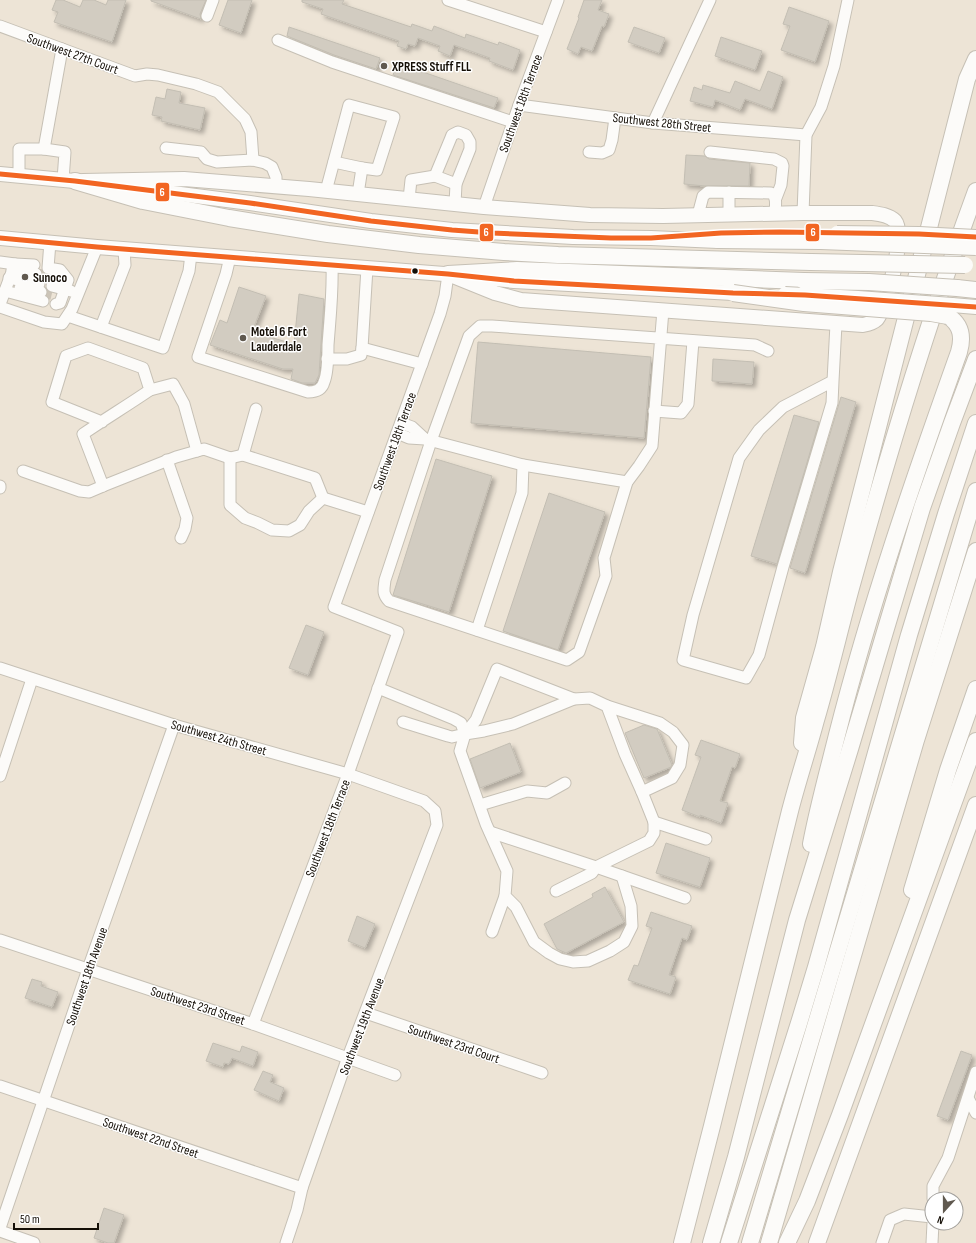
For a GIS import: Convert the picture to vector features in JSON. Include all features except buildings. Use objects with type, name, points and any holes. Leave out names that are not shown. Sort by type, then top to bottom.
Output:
[{"type":"highway","points":[[799,777],[804,718],[824,647],[841,572],[967,79],[976,59]]},
{"type":"highway","points":[[69,180],[143,201],[278,226],[412,244],[558,255],[811,262],[971,264]]},
{"type":"highway","points":[[682,1243],[799,777],[853,582],[894,440],[932,319],[976,191]]},
{"type":"highway","points":[[448,274],[517,270],[804,281],[869,282],[976,290]]},
{"type":"highway","points":[[733,293],[804,303],[931,313],[950,311],[960,330],[961,342],[959,352],[898,526],[849,687],[817,814],[797,920]]},
{"type":"highway","points":[[712,1243],[736,1157],[797,920],[850,749],[906,559],[930,486],[976,360]]},
{"type":"highway","points":[[729,1243],[804,1009],[909,635],[948,507],[976,422]]},
{"type":"highway","points":[[750,1243],[976,491]]},
{"type":"highway","points":[[769,1243],[916,740],[976,551]]},
{"type":"highway","points":[[778,1243],[909,796],[976,587]]},
{"type":"highway","points":[[879,1007],[930,826],[976,689]]},
{"type":"highway","points":[[787,1243],[809,1195],[854,1078],[976,741]]},
{"type":"highway","points":[[817,1243],[976,804]]},
{"type":"main road","points":[[0,174],[69,180],[250,203],[371,221],[452,230],[573,237],[720,237],[816,232],[919,234],[976,237]]},
{"type":"main road","points":[[69,180],[184,179],[276,186],[484,207],[590,215],[872,213],[889,217],[895,222],[898,228],[897,249],[884,305],[877,318],[872,323],[863,325],[521,300],[495,293],[448,274]]},
{"type":"main road","points":[[720,237],[976,248]]},
{"type":"main road","points":[[0,238],[97,247],[448,274],[514,281],[733,293]]},
{"type":"main road","points":[[950,311],[976,307]]},
{"type":"street","points":[[207,16],[213,0]]},
{"type":"street","points":[[448,0],[546,32]]},
{"type":"street","name":"Southwest 18th Terrace","points":[[484,207],[519,105],[558,0]]},
{"type":"street","points":[[653,123],[710,0]]},
{"type":"street","points":[[803,213],[806,135],[821,107],[834,66],[848,0]]},
{"type":"street","name":"Southwest 27th Court","points":[[0,26],[136,76],[147,74],[158,75],[196,84],[218,92],[245,119],[251,132],[253,160]]},
{"type":"street","points":[[278,40],[332,62],[513,122]]},
{"type":"street","points":[[44,148],[62,49]]},
{"type":"street","name":"Southwest 28th Street","points":[[519,105],[653,123],[806,135]]},
{"type":"street","points":[[326,191],[349,106],[394,117],[377,170],[334,162]]},
{"type":"street","points":[[589,152],[602,153],[609,150],[615,118]]},
{"type":"street","points":[[435,176],[452,135],[458,132],[466,135],[470,142],[470,148],[456,184],[455,204]]},
{"type":"street","points":[[20,176],[19,149],[44,148],[65,152],[69,180]]},
{"type":"street","points":[[166,148],[200,152],[207,159],[217,162],[253,160],[265,163],[272,168],[276,177],[276,186]]},
{"type":"street","points":[[710,152],[774,159],[782,163],[781,185],[776,198],[775,213]]},
{"type":"street","points":[[358,194],[362,168]]},
{"type":"street","points":[[409,199],[411,180],[435,176],[456,184]]},
{"type":"street","points":[[698,215],[703,196],[708,192],[770,193],[776,198]]},
{"type":"street","points":[[729,192],[729,214]]},
{"type":"street","points":[[50,242],[48,268],[60,270],[58,289],[79,294]]},
{"type":"street","points":[[65,320],[72,310],[97,247]]},
{"type":"street","points":[[101,327],[124,265],[124,249]]},
{"type":"street","points":[[0,262],[8,277],[0,305],[44,322],[65,320],[101,327],[163,348],[189,271],[191,254]]},
{"type":"street","points":[[230,257],[226,274],[198,356],[308,392],[320,390],[324,382],[328,359],[333,284],[332,265]]},
{"type":"street","points":[[328,359],[348,359],[361,355],[367,268]]},
{"type":"street","name":"Southwest 18th Terrace","points":[[253,1024],[348,774],[398,632],[334,607],[422,364],[445,296],[448,274]]},
{"type":"street","points":[[8,277],[39,283],[8,277]]},
{"type":"street","points":[[663,310],[661,338],[654,411],[652,446],[627,482],[604,558],[606,576],[579,652],[567,660],[389,601],[385,597],[383,591],[385,580],[428,440],[469,336],[480,326],[661,338],[693,340],[755,345],[768,351]]},
{"type":"street","points":[[833,381],[783,407],[759,430],[739,458],[693,615],[683,660],[746,678],[759,655],[783,567],[832,403],[836,324]]},
{"type":"street","points":[[654,411],[681,414],[688,404],[693,340]]},
{"type":"street","points":[[102,422],[52,402],[66,356],[88,348],[143,368],[150,390]]},
{"type":"street","points":[[362,348],[422,364]]},
{"type":"street","points":[[103,486],[83,434],[150,390],[173,384],[184,404],[197,451]]},
{"type":"street","points":[[243,455],[256,409]]},
{"type":"street","points":[[399,428],[409,438],[428,440],[523,465],[627,482]]},
{"type":"street","points":[[23,471],[80,491],[89,492],[176,456],[204,450],[230,458],[243,455],[315,478],[323,498]]},
{"type":"street","points":[[230,458],[230,505],[246,518],[272,530],[289,531],[300,525],[309,511],[323,498]]},
{"type":"street","points":[[167,460],[187,518],[186,529],[181,538]]},
{"type":"street","points":[[477,630],[522,493],[523,465]]},
{"type":"street","points":[[323,498],[368,512]]},
{"type":"street","name":"Southwest 24th Street","points":[[0,668],[174,725],[348,774],[424,801],[435,811]]},
{"type":"street","points":[[492,932],[505,896],[507,871],[490,832],[460,751],[465,734],[476,720],[497,670],[574,698],[590,698],[607,706],[660,723],[673,732],[683,745],[680,765],[672,778],[642,792]]},
{"type":"street","points":[[0,776],[32,679]]},
{"type":"street","points":[[378,688],[454,719],[461,723],[465,734]]},
{"type":"street","points":[[403,722],[452,736],[484,731],[513,724],[574,698]]},
{"type":"street","points":[[556,891],[592,873],[596,867],[649,841],[654,833],[654,822],[625,754],[607,706]]},
{"type":"street","name":"Southwest 18th Avenue","points":[[0,1228],[88,969],[174,725]]},
{"type":"street","points":[[480,805],[527,791],[547,793],[565,783]]},
{"type":"street","name":"Southwest 19th Avenue","points":[[286,1243],[297,1210],[302,1188],[348,1057],[437,825],[435,811]]},
{"type":"street","points":[[654,822],[706,839]]},
{"type":"street","points":[[490,832],[685,898]]},
{"type":"street","points":[[505,896],[516,907],[534,942],[560,959],[573,962],[588,961],[610,951],[624,942],[632,926],[631,906],[622,876]]},
{"type":"street","name":"Southwest 23rd Street","points":[[0,940],[253,1024],[395,1075]]},
{"type":"street","name":"Southwest 23rd Court","points":[[366,1013],[542,1074]]},
{"type":"street","points":[[933,1191],[933,1186],[948,1158],[976,1072]]},
{"type":"street","name":"Southwest 22nd Street","points":[[0,1086],[302,1188]]},
{"type":"street","points":[[968,1098],[976,1113]]},
{"type":"street","points":[[882,1243],[890,1220],[904,1214],[924,1216]]},
{"type":"street","points":[[0,1231],[34,1243]]},
{"type":"street","points":[[932,1243],[933,1231]]},
{"type":"tunnel","points":[[36,274],[50,276]]},
{"type":"tunnel","points":[[41,292],[54,295]]},
{"type":"transit line","name":"6","points":[[0,174],[75,181],[250,203],[371,221],[492,233],[611,238],[651,238],[721,233],[780,232],[919,234],[976,237]]},
{"type":"transit line","name":"6","points":[[0,238],[97,247],[448,274],[514,281],[733,293],[805,295],[976,307]]},
{"type":"place","name":"XPRESS Stuff FLL","points":[[384,66]]},
{"type":"place","name":"Sunoco","points":[[25,277]]},
{"type":"place","name":"Motel 6 Fort Lauderdale","points":[[243,338]]}]
